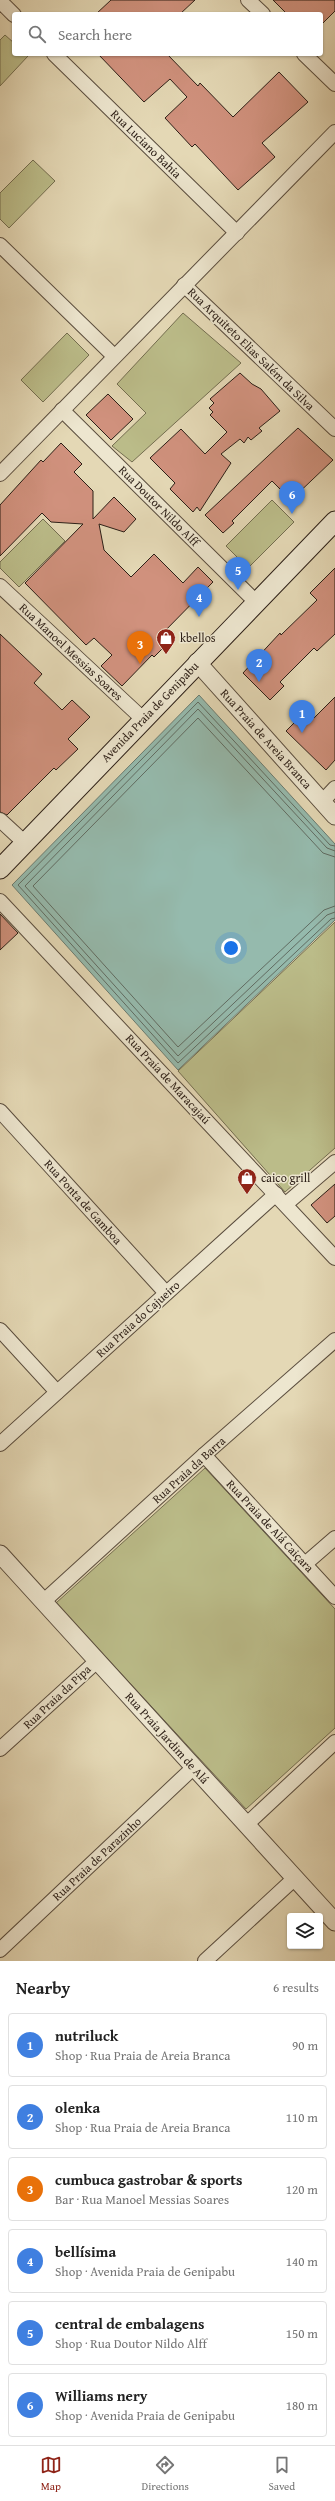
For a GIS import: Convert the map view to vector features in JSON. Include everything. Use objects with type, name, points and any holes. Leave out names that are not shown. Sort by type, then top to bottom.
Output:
[{"type":"main road","name":"Avenida Praia de Genipabu","points":[[0,870],[197,662],[335,521]]},
{"type":"street","points":[[248,0],[261,12]]},
{"type":"street","points":[[0,1],[12,13]]},
{"type":"street","name":"Rua Luciano Bahia","points":[[56,56],[237,233]]},
{"type":"street","points":[[306,56],[335,84]]},
{"type":"street","points":[[0,474],[335,132]]},
{"type":"street","points":[[0,245],[114,356]]},
{"type":"street","name":"Rua Arquiteto Elias Salém da Silva","points":[[184,285],[335,429]]},
{"type":"street","name":"Rua Doutor Nildo Alff","points":[[62,410],[256,602]]},
{"type":"street","name":"Rua Manoel Messias Soares","points":[[0,586],[143,719]]},
{"type":"street","name":"Rua Praia de Areia Branca","points":[[197,662],[335,816]]},
{"type":"street","points":[[322,802],[335,788]]},
{"type":"street","points":[[0,820],[25,844]]},
{"type":"street","name":"Rua Praia de Maracajaú","points":[[0,901],[335,1258]]},
{"type":"street","name":"Rua Ponta de Gamboa","points":[[0,1111],[166,1293]]},
{"type":"street","name":"Rua Praia do Cajueiro","points":[[0,1444],[166,1293],[281,1199],[335,1162]]},
{"type":"street","points":[[0,1330],[57,1392]]},
{"type":"street","name":"Rua Praia da Barra","points":[[44,1601],[204,1455],[335,1340]]},
{"type":"street","name":"Rua Praia de Alá Caiçara","points":[[204,1455],[335,1597]]},
{"type":"street","points":[[305,1564],[335,1538]]},
{"type":"street","name":"Rua Praia Jardim de Alá","points":[[0,1554],[193,1768],[335,1922]]},
{"type":"street","name":"Rua Praia da Pipa","points":[[0,1749],[96,1661]]},
{"type":"street","points":[[246,1825],[335,1742]]},
{"type":"street","name":"Rua Praia de Parazinho","points":[[0,1950],[193,1768]]},
{"type":"street","points":[[206,1961],[295,1878]]},
{"type":"green space","points":[[5,35],[12,41],[12,56],[28,56],[0,86],[0,40]]},
{"type":"green space","points":[[33,160],[55,181],[9,228],[0,219],[0,193]]},
{"type":"green space","points":[[183,313],[241,363],[132,462],[112,446],[146,413],[117,384]]},
{"type":"green space","points":[[67,333],[89,355],[43,402],[21,380]]},
{"type":"green space","points":[[272,500],[294,522],[248,568],[226,546]]},
{"type":"green space","points":[[43,519],[65,541],[19,587],[0,568],[0,562]]},
{"type":"green space","points":[[335,922],[335,1148],[285,1192],[178,1071]]},
{"type":"green space","points":[[205,1468],[335,1609],[335,1728],[246,1809],[56,1603]]},
{"type":"water","points":[[199,695],[335,844],[335,920],[178,1070],[12,885]]},
{"type":"building","points":[[111,0],[195,0],[182,12],[98,12]]},
{"type":"building","points":[[273,0],[335,0],[335,11],[323,23],[323,12],[285,12]]},
{"type":"building","points":[[100,56],[169,56],[198,86],[200,83],[233,117],[279,72],[308,102],[262,143],[275,157],[238,190],[195,144],[192,147],[165,118],[187,97],[170,79],[144,102]]},
{"type":"building","points":[[240,373],[252,384],[261,389],[280,411],[259,428],[262,431],[251,440],[248,437],[244,443],[240,439],[221,454],[231,463],[200,511],[197,507],[193,512],[170,489],[175,483],[150,458],[181,429],[205,454],[227,432],[210,415],[213,412],[209,408],[214,403],[210,399]]},
{"type":"building","points":[[108,394],[133,419],[111,440],[86,415]]},
{"type":"building","points":[[298,428],[333,460],[291,500],[272,481],[232,521],[234,523],[223,533],[205,515]]},
{"type":"building","points":[[61,443],[82,464],[74,472],[93,491],[93,519],[114,497],[136,519],[124,532],[99,524],[104,550],[131,577],[154,554],[183,583],[198,567],[213,582],[158,638],[165,646],[154,657],[152,655],[122,686],[101,666],[112,655],[94,638],[86,645],[25,583],[83,524],[51,522],[42,513],[0,556],[0,505],[41,460],[43,462]]},
{"type":"building","points":[[335,568],[335,634],[317,651],[314,648],[280,682],[284,686],[270,700],[243,673],[280,633],[281,635],[317,600],[310,593]]},
{"type":"building","points":[[0,634],[42,674],[34,683],[62,710],[72,700],[90,717],[68,739],[78,749],[56,770],[54,768],[7,815],[0,812]]},
{"type":"building","points":[[335,697],[335,760],[326,770],[286,731],[306,711],[314,718]]},
{"type":"building","points":[[0,914],[18,933],[0,950]]},
{"type":"building","points":[[335,1184],[335,1216],[327,1223],[311,1205]]},
{"type":"place","name":"Williams nery","points":[[292,514]]},
{"type":"place","name":"central de embalagens","points":[[238,590]]},
{"type":"place","name":"bellísima","points":[[199,617]]},
{"type":"place","name":"kbellos","points":[[166,655]]},
{"type":"place","name":"cumbuca gastrobar & sports","points":[[140,664]]},
{"type":"place","name":"olenka","points":[[259,682]]},
{"type":"place","name":"nutriluck","points":[[302,733]]},
{"type":"place","name":"caico grill","points":[[247,1195]]}]
